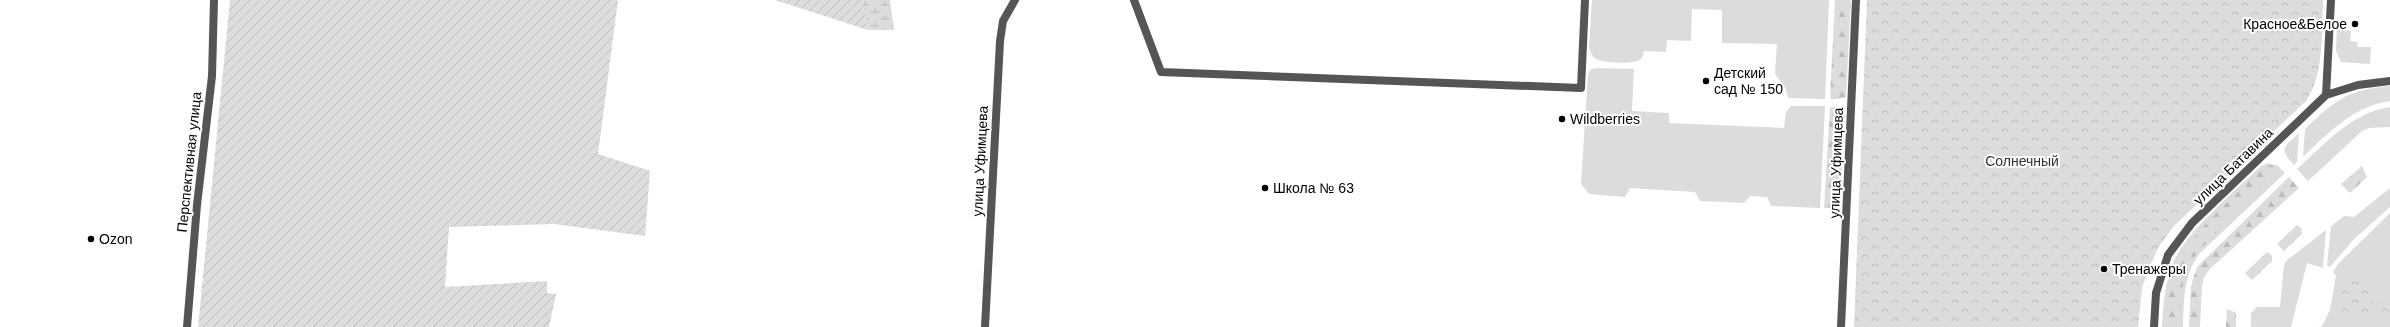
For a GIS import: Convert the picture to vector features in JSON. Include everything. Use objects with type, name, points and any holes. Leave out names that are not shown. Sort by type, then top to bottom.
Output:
[{"type":"street","name":"Перспективная улица","points":[[187,327],[197,205],[212,76],[214,0]]},
{"type":"street","name":"улица Уфимцева","points":[[985,327],[1000,42],[1003,21],[1015,0]]},
{"type":"street","points":[[1134,0],[1161,72],[1581,88],[1585,0]]},
{"type":"street","name":"улица Уфимцева","points":[[1841,327],[1856,0]]},
{"type":"street","points":[[2326,96],[2331,0]]},
{"type":"street","name":"улица Батавина","points":[[2154,327],[2156,293],[2168,255],[2192,223],[2326,96],[2358,85],[2390,81]]},
{"type":"green space","points":[[230,0],[618,0],[598,154],[650,171],[645,236],[554,224],[449,227],[445,287],[547,281],[547,293],[556,294],[549,327],[198,327]]},
{"type":"green space","points":[[775,0],[862,0],[868,30]]},
{"type":"green space","points":[[862,0],[890,0],[894,30],[868,30]]},
{"type":"green space","points":[[1592,0],[1829,0],[1825,99],[1788,98],[1785,87],[1775,74],[1777,44],[1722,43],[1722,10],[1692,9],[1691,41],[1667,40],[1666,52],[1644,51],[1642,58],[1634,62],[1615,63],[1598,60],[1593,57],[1589,48]]},
{"type":"green space","points":[[1835,0],[1851,0],[1846,97],[1840,99],[1830,99]]},
{"type":"green space","name":"Солнечный","points":[[1867,0],[2323,0],[2321,52],[2316,78],[2306,101],[2174,226],[2158,248],[2142,288],[2138,327],[1854,327]]},
{"type":"green space","points":[[2337,25],[2348,25],[2348,31],[2351,31],[2350,41],[2358,42],[2357,47],[2371,47],[2370,64],[2341,62],[2336,51]]},
{"type":"green space","points":[[1596,68],[1634,69],[1632,111],[1669,113],[1669,123],[1784,128],[1786,112],[1791,106],[1825,106],[1820,208],[1771,206],[1767,197],[1750,196],[1744,203],[1700,201],[1695,192],[1630,188],[1625,197],[1589,194],[1581,184],[1588,74],[1590,70]]},
{"type":"green space","points":[[2390,86],[2390,101],[2365,108],[2342,122],[2303,157],[2305,129],[2325,111],[2343,98],[2352,94],[2363,90]]},
{"type":"green space","points":[[1830,107],[1840,107],[1845,111],[1840,205],[1836,208],[1824,208]]},
{"type":"green space","points":[[2390,107],[2390,127],[2369,128],[2362,131],[2308,181],[2297,169],[2328,140],[2351,123],[2376,110]]},
{"type":"green space","points":[[2299,133],[2297,162],[2294,165],[2286,155],[2285,148]]},
{"type":"green space","points":[[2268,163],[2278,166],[2285,173],[2200,253],[2194,261],[2187,279],[2184,298],[2183,327],[2162,327],[2167,285],[2171,269],[2180,249],[2213,211],[2261,166]]},
{"type":"green space","points":[[2268,165],[2274,166],[2280,174],[2227,222],[2191,261],[2186,272],[2183,286],[2180,327],[2167,327],[2165,307],[2167,289],[2173,271],[2182,255],[2205,225],[2258,172]]},
{"type":"green space","points":[[2362,166],[2367,177],[2350,193],[2341,184]]},
{"type":"green space","points":[[2289,177],[2299,188],[2210,269],[2204,277],[2202,286],[2200,327],[2189,327],[2191,286],[2197,267]]},
{"type":"green space","points":[[2390,188],[2390,207],[2353,240],[2330,267],[2327,265],[2331,226],[2344,216],[2354,217]]},
{"type":"green space","points":[[2390,213],[2390,327],[2318,327],[2322,326],[2330,310],[2336,275],[2333,272],[2338,264]]},
{"type":"green space","points":[[2297,225],[2301,228],[2302,234],[2284,251],[2277,244]]},
{"type":"green space","points":[[2326,230],[2323,268],[2307,263],[2291,327],[2251,327],[2251,313],[2257,307],[2280,307],[2284,265],[2286,261]]},
{"type":"green space","points":[[2267,252],[2272,256],[2272,261],[2252,280],[2245,273]]},
{"type":"green space","points":[[2340,279],[2371,282],[2369,301],[2390,303],[2388,317],[2337,313]]},
{"type":"green space","points":[[2227,309],[2236,313],[2236,327],[2226,327]]},
{"type":"place","name":"Красное&Белое","points":[[2355,24]]},
{"type":"place","name":"Детский сад № 150","points":[[1706,81]]},
{"type":"place","name":"Wildberries","points":[[1562,119]]},
{"type":"place","name":"Школа № 63","points":[[1265,188]]},
{"type":"place","name":"Ozon","points":[[91,239]]},
{"type":"place","name":"Тренажеры","points":[[2104,269]]}]
